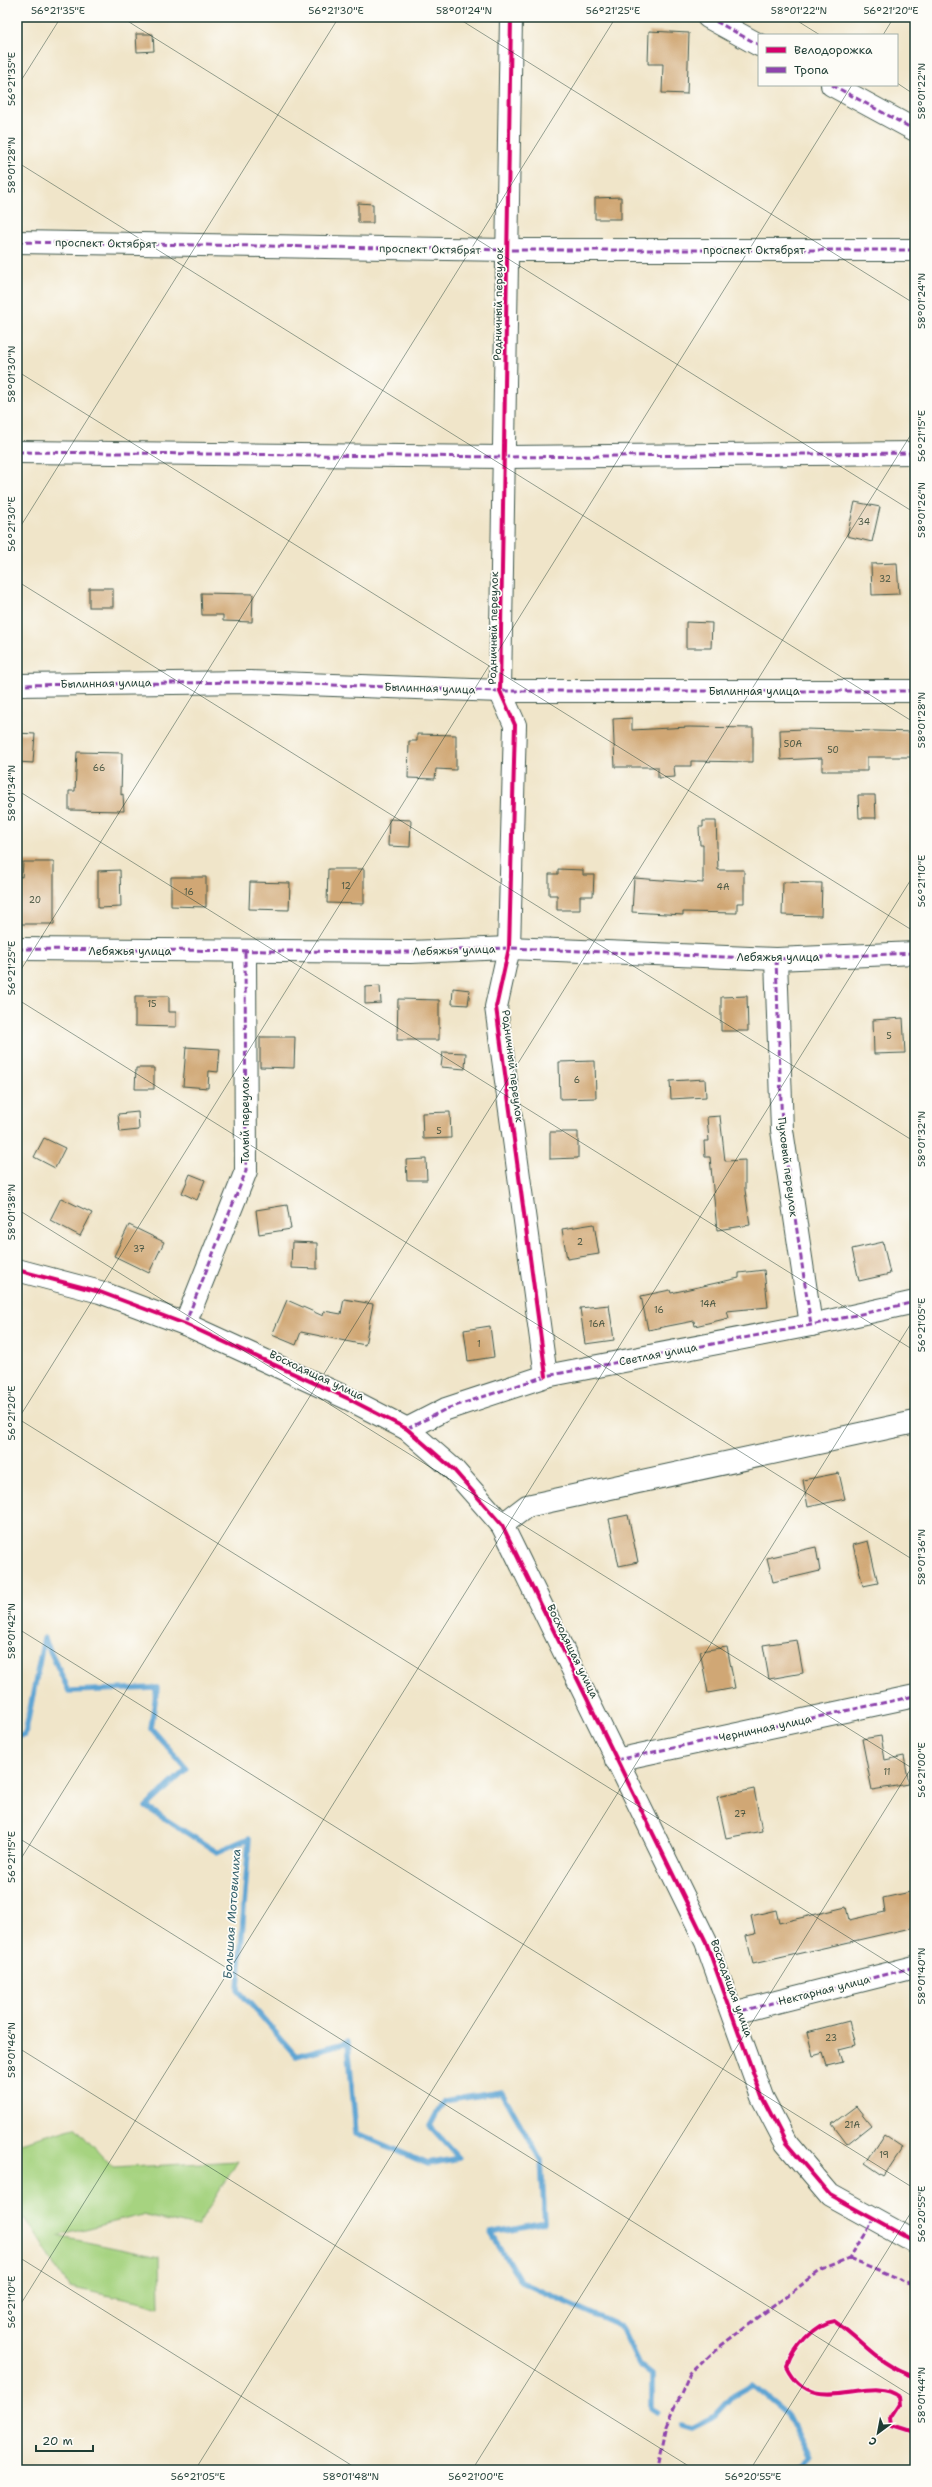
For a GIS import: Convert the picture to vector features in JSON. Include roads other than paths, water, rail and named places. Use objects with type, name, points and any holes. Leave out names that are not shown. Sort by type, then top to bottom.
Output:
[{"type":"street","name":"Родничный переулок","points":[[511,17],[500,690],[515,725],[509,948],[496,1008],[546,1376]]},
{"type":"street","points":[[708,17],[758,44]]},
{"type":"street","points":[[834,86],[915,130]]},
{"type":"street","name":"проспект Октябрят","points":[[17,242],[508,250],[915,250]]},
{"type":"street","points":[[17,452],[504,457],[913,457]]},
{"type":"street","name":"Былинная улица","points":[[17,685],[250,682],[500,690],[915,691]]},
{"type":"street","name":"Лебяжья улица","points":[[17,949],[410,952],[509,948],[776,959],[915,953]]},
{"type":"street","name":"Талый переулок","points":[[185,1324],[246,1171],[245,951]]},
{"type":"street","name":"Пуховый переулок","points":[[776,959],[782,1130],[810,1325]]},
{"type":"street","name":"Восходящая улица","points":[[17,1270],[100,1292],[185,1324],[349,1399],[407,1429],[453,1469],[502,1525],[706,1942],[733,2013],[762,2097],[786,2143],[830,2195],[915,2242]]},
{"type":"street","name":"Светлая улица","points":[[407,1429],[446,1408],[546,1376],[810,1325],[915,1302]]},
{"type":"street","points":[[502,1525],[527,1506],[915,1422]]},
{"type":"street","name":"Черничная улица","points":[[616,1760],[915,1696]]},
{"type":"street","name":"Нектарная улица","points":[[733,2013],[915,1966]]},
{"type":"waterway","name":"Большая Мотовилиха","points":[[17,1736],[25,1735],[44,1638],[69,1691],[157,1688],[151,1728],[187,1769],[146,1807],[217,1852],[249,1838],[238,1990],[296,2056],[348,2042],[356,2133],[428,2164],[459,2158],[430,2126],[443,2101],[502,2092],[541,2161],[545,2222],[491,2233],[521,2282],[621,2327],[639,2365],[652,2375],[652,2408],[658,2412]]},
{"type":"waterway","name":"Большая Мотовилиха","points":[[681,2425],[691,2428],[715,2416],[733,2396],[753,2385],[787,2414],[810,2459],[798,2470]]}]
